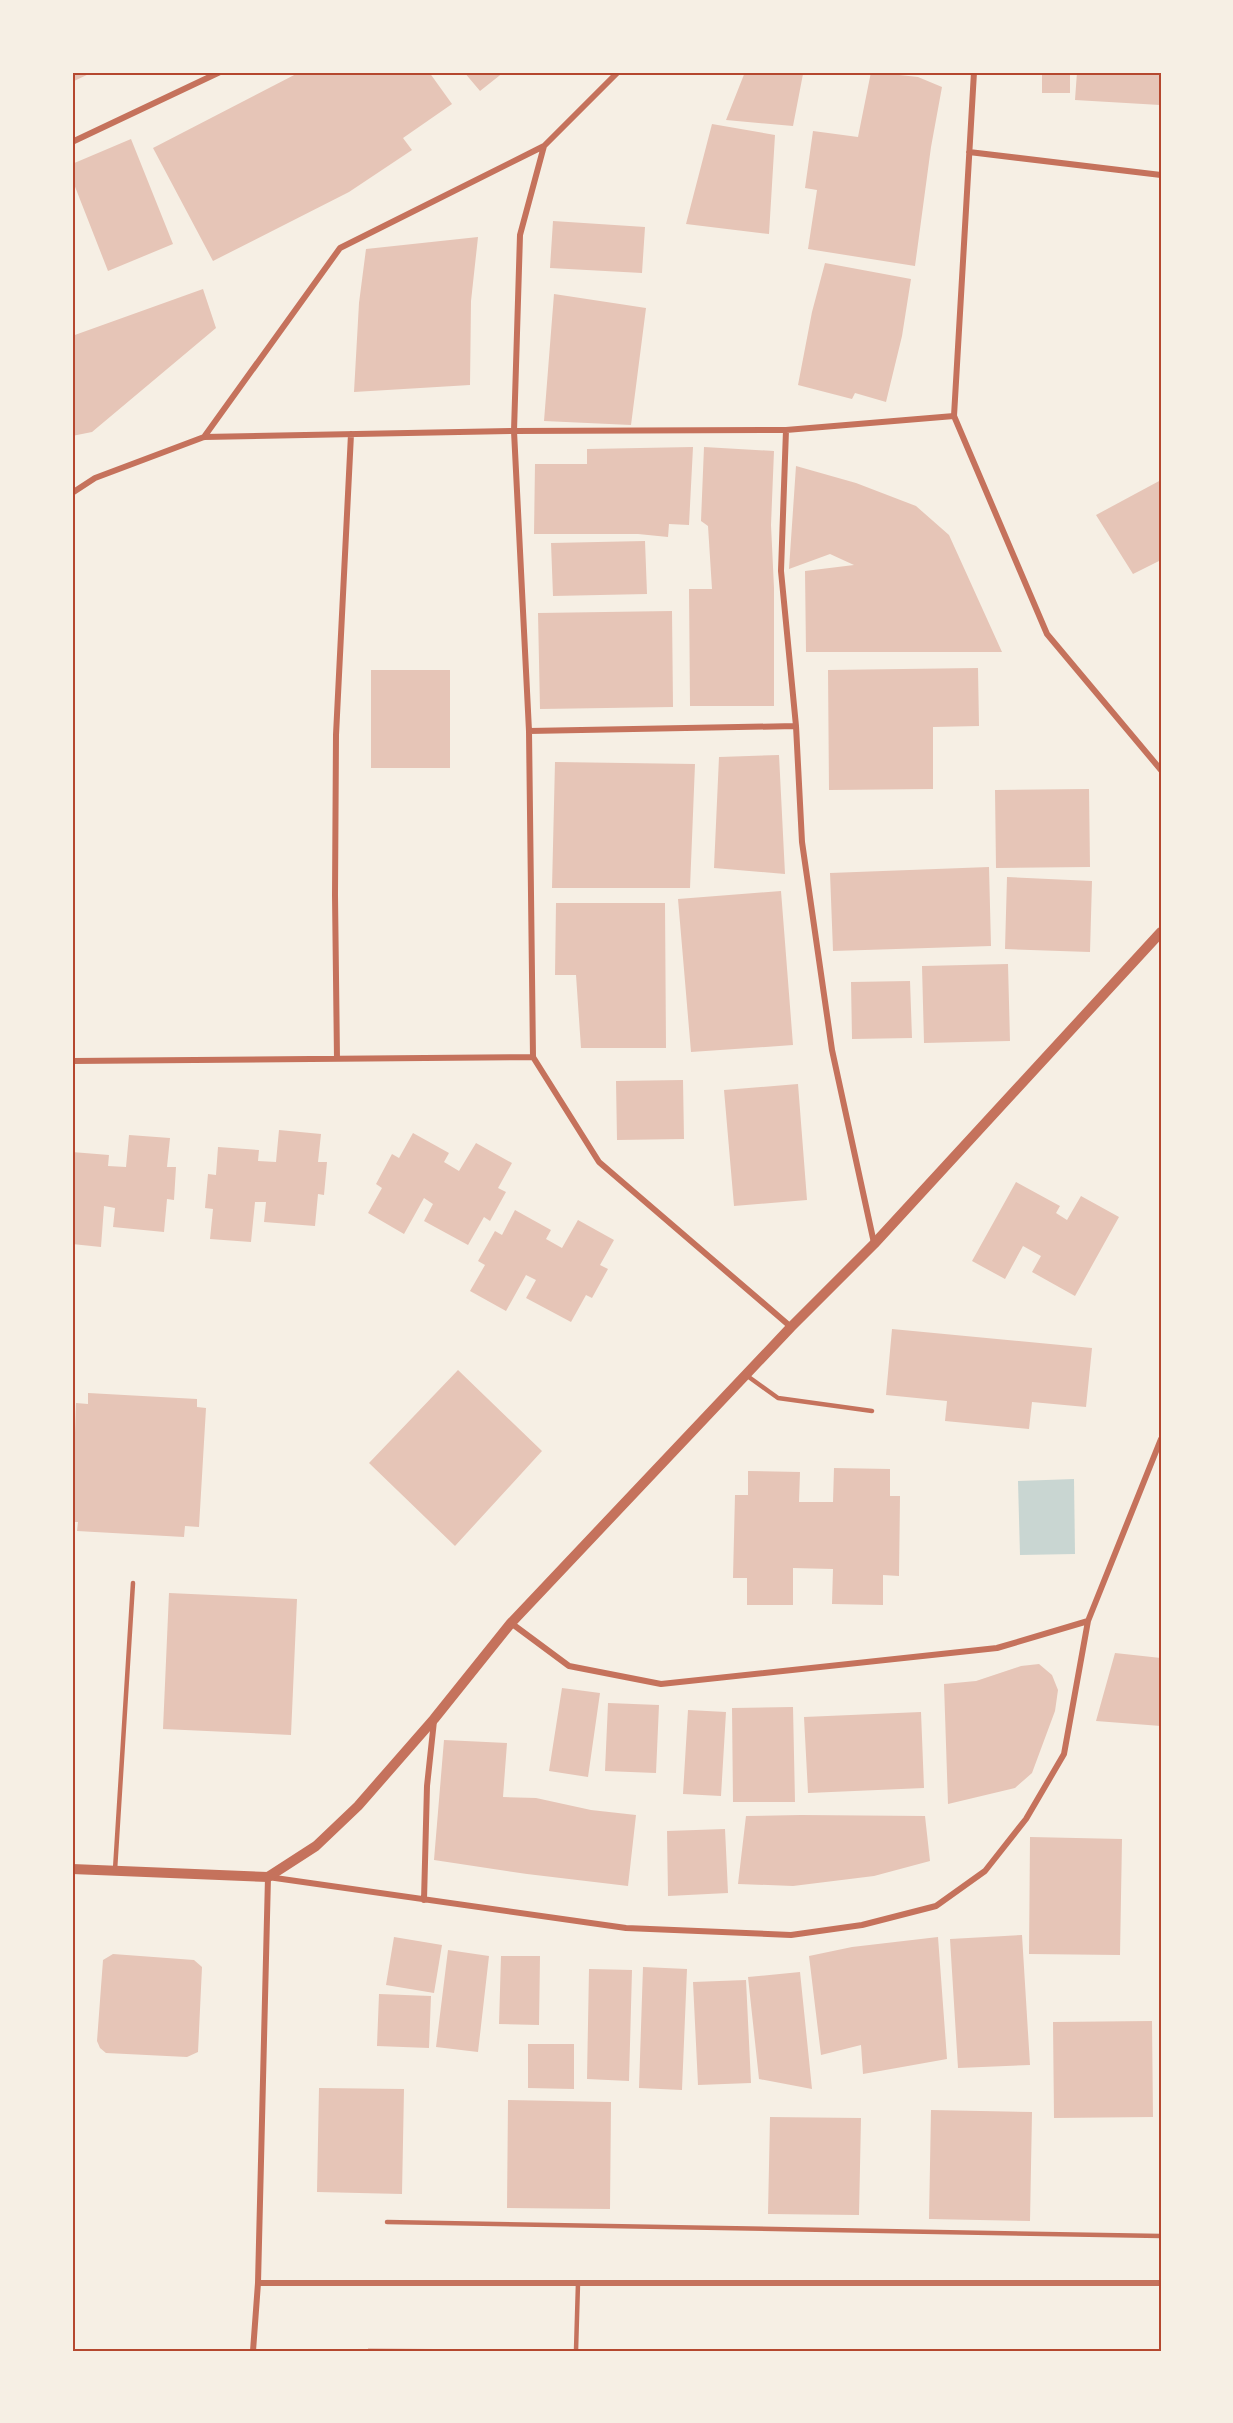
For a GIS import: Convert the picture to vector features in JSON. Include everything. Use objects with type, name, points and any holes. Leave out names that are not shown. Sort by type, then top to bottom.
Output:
[{"type":"street","points":[[72,142],[220,72]]},
{"type":"street","points":[[204,437],[340,248],[544,146],[618,72]]},
{"type":"street","points":[[974,72],[954,416],[1047,633],[1161,770]]},
{"type":"street","points":[[544,146],[520,235],[514,431],[529,731],[533,1057],[599,1162],[791,1327]]},
{"type":"street","points":[[969,152],[1161,175]]},
{"type":"street","points":[[72,493],[95,478],[204,437],[514,431],[786,430],[954,416]]},
{"type":"street","points":[[786,430],[781,571],[796,726],[802,842],[832,1050],[874,1244]]},
{"type":"street","points":[[337,1059],[336,735],[351,434]]},
{"type":"street","points":[[529,731],[796,726]]},
{"type":"street","points":[[268,1877],[316,1846],[358,1806],[434,1719],[511,1623],[791,1327],[874,1244],[1161,932]]},
{"type":"street","points":[[72,1061],[533,1057]]},
{"type":"street","points":[[72,1869],[268,1877],[626,1928],[791,1935],[862,1925],[936,1906],[985,1871],[1026,1819],[1064,1754],[1088,1621],[1161,1439]]},
{"type":"street","points":[[511,1623],[569,1666],[661,1684],[997,1648],[1088,1621]]},
{"type":"street","points":[[424,1900],[427,1786],[434,1719]]},
{"type":"street","points":[[253,2351],[258,2283],[268,1877]]},
{"type":"street","points":[[258,2283],[1161,2283]]},
{"type":"lane","points":[[746,1375],[778,1398],[872,1411]]},
{"type":"lane","points":[[115,1871],[133,1582]]},
{"type":"lane","points":[[387,2222],[1161,2236]]},
{"type":"lane","points":[[576,2351],[578,2283]]},
{"type":"shaded area","points":[[1074,1479],[1075,1554],[1020,1555],[1018,1481]]},
{"type":"building","points":[[72,72],[93,72],[72,82]]},
{"type":"building","points":[[300,72],[429,72],[452,104],[403,138],[412,150],[349,192],[213,261],[153,148]]},
{"type":"building","points":[[464,72],[504,72],[480,91]]},
{"type":"building","points":[[745,72],[803,74],[793,126],[726,120]]},
{"type":"building","points":[[871,72],[918,77],[942,87],[931,147],[915,266],[808,249],[817,190],[805,188],[813,131],[858,137]]},
{"type":"building","points":[[1042,72],[1070,72],[1070,93],[1042,93]]},
{"type":"building","points":[[1077,72],[1161,72],[1160,105],[1075,100]]},
{"type":"building","points":[[712,124],[775,135],[769,234],[686,224]]},
{"type":"building","points":[[131,139],[173,244],[108,271],[72,179],[72,164]]},
{"type":"building","points":[[553,221],[645,227],[642,273],[550,268]]},
{"type":"building","points":[[478,237],[471,301],[470,385],[354,392],[359,303],[366,249]]},
{"type":"building","points":[[825,263],[911,279],[902,336],[886,402],[855,393],[852,399],[798,385],[812,312]]},
{"type":"building","points":[[203,289],[216,328],[92,432],[72,436],[72,336]]},
{"type":"building","points":[[554,294],[646,308],[631,425],[544,421]]},
{"type":"building","points":[[693,447],[689,525],[669,524],[668,537],[638,534],[534,534],[535,464],[587,464],[587,449]]},
{"type":"building","points":[[704,447],[774,451],[771,525],[774,588],[774,706],[690,706],[689,589],[712,589],[708,526],[701,521]]},
{"type":"building","points":[[796,466],[856,483],[916,506],[949,535],[1002,652],[806,652],[805,571],[854,565],[830,554],[789,569]]},
{"type":"building","points":[[1161,480],[1161,560],[1133,574],[1096,515]]},
{"type":"building","points":[[645,541],[647,594],[553,596],[551,543]]},
{"type":"building","points":[[672,611],[673,707],[540,709],[538,613]]},
{"type":"building","points":[[978,668],[979,726],[933,727],[933,789],[829,790],[828,670]]},
{"type":"building","points":[[371,670],[450,670],[450,768],[371,768]]},
{"type":"building","points":[[779,755],[785,874],[714,868],[719,757]]},
{"type":"building","points":[[555,762],[695,764],[690,888],[552,888]]},
{"type":"building","points":[[1089,789],[1090,867],[996,868],[995,790]]},
{"type":"building","points":[[989,867],[991,946],[833,951],[830,873]]},
{"type":"building","points":[[1007,877],[1092,881],[1090,952],[1005,949]]},
{"type":"building","points":[[781,891],[793,1045],[691,1052],[678,899]]},
{"type":"building","points":[[556,903],[665,903],[666,1048],[581,1048],[576,975],[555,975]]},
{"type":"building","points":[[1008,964],[1010,1041],[924,1043],[922,966]]},
{"type":"building","points":[[910,981],[912,1038],[852,1039],[851,982]]},
{"type":"building","points":[[683,1080],[684,1139],[617,1140],[616,1081]]},
{"type":"building","points":[[798,1084],[807,1200],[734,1206],[724,1090]]},
{"type":"building","points":[[279,1130],[321,1134],[318,1162],[327,1162],[324,1195],[318,1194],[315,1226],[264,1222],[266,1202],[255,1202],[251,1242],[210,1239],[213,1209],[205,1208],[208,1174],[216,1175],[218,1147],[259,1150],[258,1161],[276,1162]]},
{"type":"building","points":[[413,1133],[449,1153],[444,1162],[459,1171],[476,1143],[512,1163],[498,1188],[506,1192],[490,1221],[484,1217],[468,1245],[424,1221],[433,1204],[424,1198],[404,1234],[368,1213],[382,1188],[376,1184],[392,1154],[399,1158]]},
{"type":"building","points":[[129,1135],[170,1138],[167,1167],[176,1167],[174,1200],[167,1199],[164,1232],[113,1227],[115,1208],[104,1206],[101,1247],[72,1244],[72,1152],[109,1155],[108,1166],[126,1167]]},
{"type":"building","points":[[1016,1182],[1060,1206],[1056,1213],[1067,1220],[1081,1196],[1119,1217],[1075,1296],[1032,1272],[1041,1256],[1023,1246],[1005,1279],[972,1261]]},
{"type":"building","points":[[515,1210],[551,1230],[546,1239],[562,1248],[578,1220],[614,1240],[600,1265],[608,1269],[592,1298],[586,1295],[571,1322],[526,1298],[536,1280],[526,1275],[506,1311],[470,1291],[485,1265],[478,1261],[495,1231],[502,1235]]},
{"type":"building","points":[[892,1329],[1092,1348],[1086,1407],[1032,1402],[1029,1429],[945,1421],[947,1401],[886,1395]]},
{"type":"building","points":[[458,1370],[542,1451],[455,1546],[369,1463]]},
{"type":"building","points":[[88,1393],[197,1399],[197,1407],[206,1408],[199,1527],[185,1526],[184,1537],[77,1531],[78,1522],[72,1522],[76,1403],[88,1404]]},
{"type":"building","points":[[834,1468],[890,1469],[890,1496],[900,1496],[899,1576],[883,1575],[883,1605],[832,1604],[833,1569],[793,1568],[793,1605],[747,1605],[747,1578],[733,1578],[735,1495],[748,1495],[748,1471],[800,1472],[799,1502],[833,1502]]},
{"type":"building","points":[[169,1593],[297,1599],[291,1735],[163,1729]]},
{"type":"building","points":[[1115,1653],[1161,1658],[1161,1726],[1096,1721]]},
{"type":"building","points":[[1039,1664],[1052,1675],[1058,1690],[1055,1711],[1032,1773],[1015,1788],[948,1804],[944,1684],[976,1681],[1021,1666]]},
{"type":"building","points":[[562,1688],[600,1693],[588,1777],[549,1771]]},
{"type":"building","points":[[608,1703],[659,1705],[656,1773],[605,1771]]},
{"type":"building","points":[[793,1707],[795,1802],[733,1802],[732,1708]]},
{"type":"building","points":[[688,1710],[726,1712],[721,1796],[683,1794]]},
{"type":"building","points":[[921,1712],[924,1788],[808,1793],[804,1717]]},
{"type":"building","points":[[444,1740],[507,1743],[503,1797],[536,1798],[591,1810],[636,1815],[628,1886],[434,1860]]},
{"type":"building","points":[[746,1816],[925,1816],[930,1861],[874,1876],[793,1886],[738,1884]]},
{"type":"building","points":[[725,1829],[728,1893],[668,1896],[667,1831]]},
{"type":"building","points":[[1030,1837],[1122,1839],[1120,1955],[1029,1954]]},
{"type":"building","points":[[1022,1935],[1030,2065],[958,2068],[950,1939]]},
{"type":"building","points":[[394,1937],[442,1945],[434,1993],[386,1985]]},
{"type":"building","points":[[938,1937],[947,2059],[863,2074],[861,2045],[821,2055],[809,1956],[852,1947]]},
{"type":"building","points":[[448,1950],[489,1956],[478,2052],[436,2047]]},
{"type":"building","points":[[113,1954],[194,1960],[202,1967],[198,2052],[187,2057],[106,2053],[100,2048],[97,2041],[103,1960]]},
{"type":"building","points":[[501,1956],[540,1956],[539,2025],[499,2024]]},
{"type":"building","points":[[643,1967],[687,1969],[682,2090],[639,2088]]},
{"type":"building","points":[[589,1969],[632,1970],[629,2081],[587,2079]]},
{"type":"building","points":[[800,1972],[812,2089],[759,2079],[748,1977]]},
{"type":"building","points":[[746,1980],[751,2083],[698,2085],[693,1982]]},
{"type":"building","points":[[379,1994],[431,1996],[429,2048],[377,2046]]},
{"type":"building","points":[[1152,2021],[1153,2117],[1054,2118],[1053,2022]]},
{"type":"building","points":[[528,2044],[574,2044],[574,2089],[528,2088]]},
{"type":"building","points":[[319,2088],[404,2089],[402,2194],[317,2192]]},
{"type":"building","points":[[508,2100],[611,2102],[610,2209],[507,2208]]},
{"type":"building","points":[[931,2110],[1032,2112],[1030,2221],[929,2219]]},
{"type":"building","points":[[770,2117],[861,2118],[859,2215],[768,2214]]},
{"type":"building","points":[[368,2348],[434,2349],[434,2351],[368,2351]]}]
